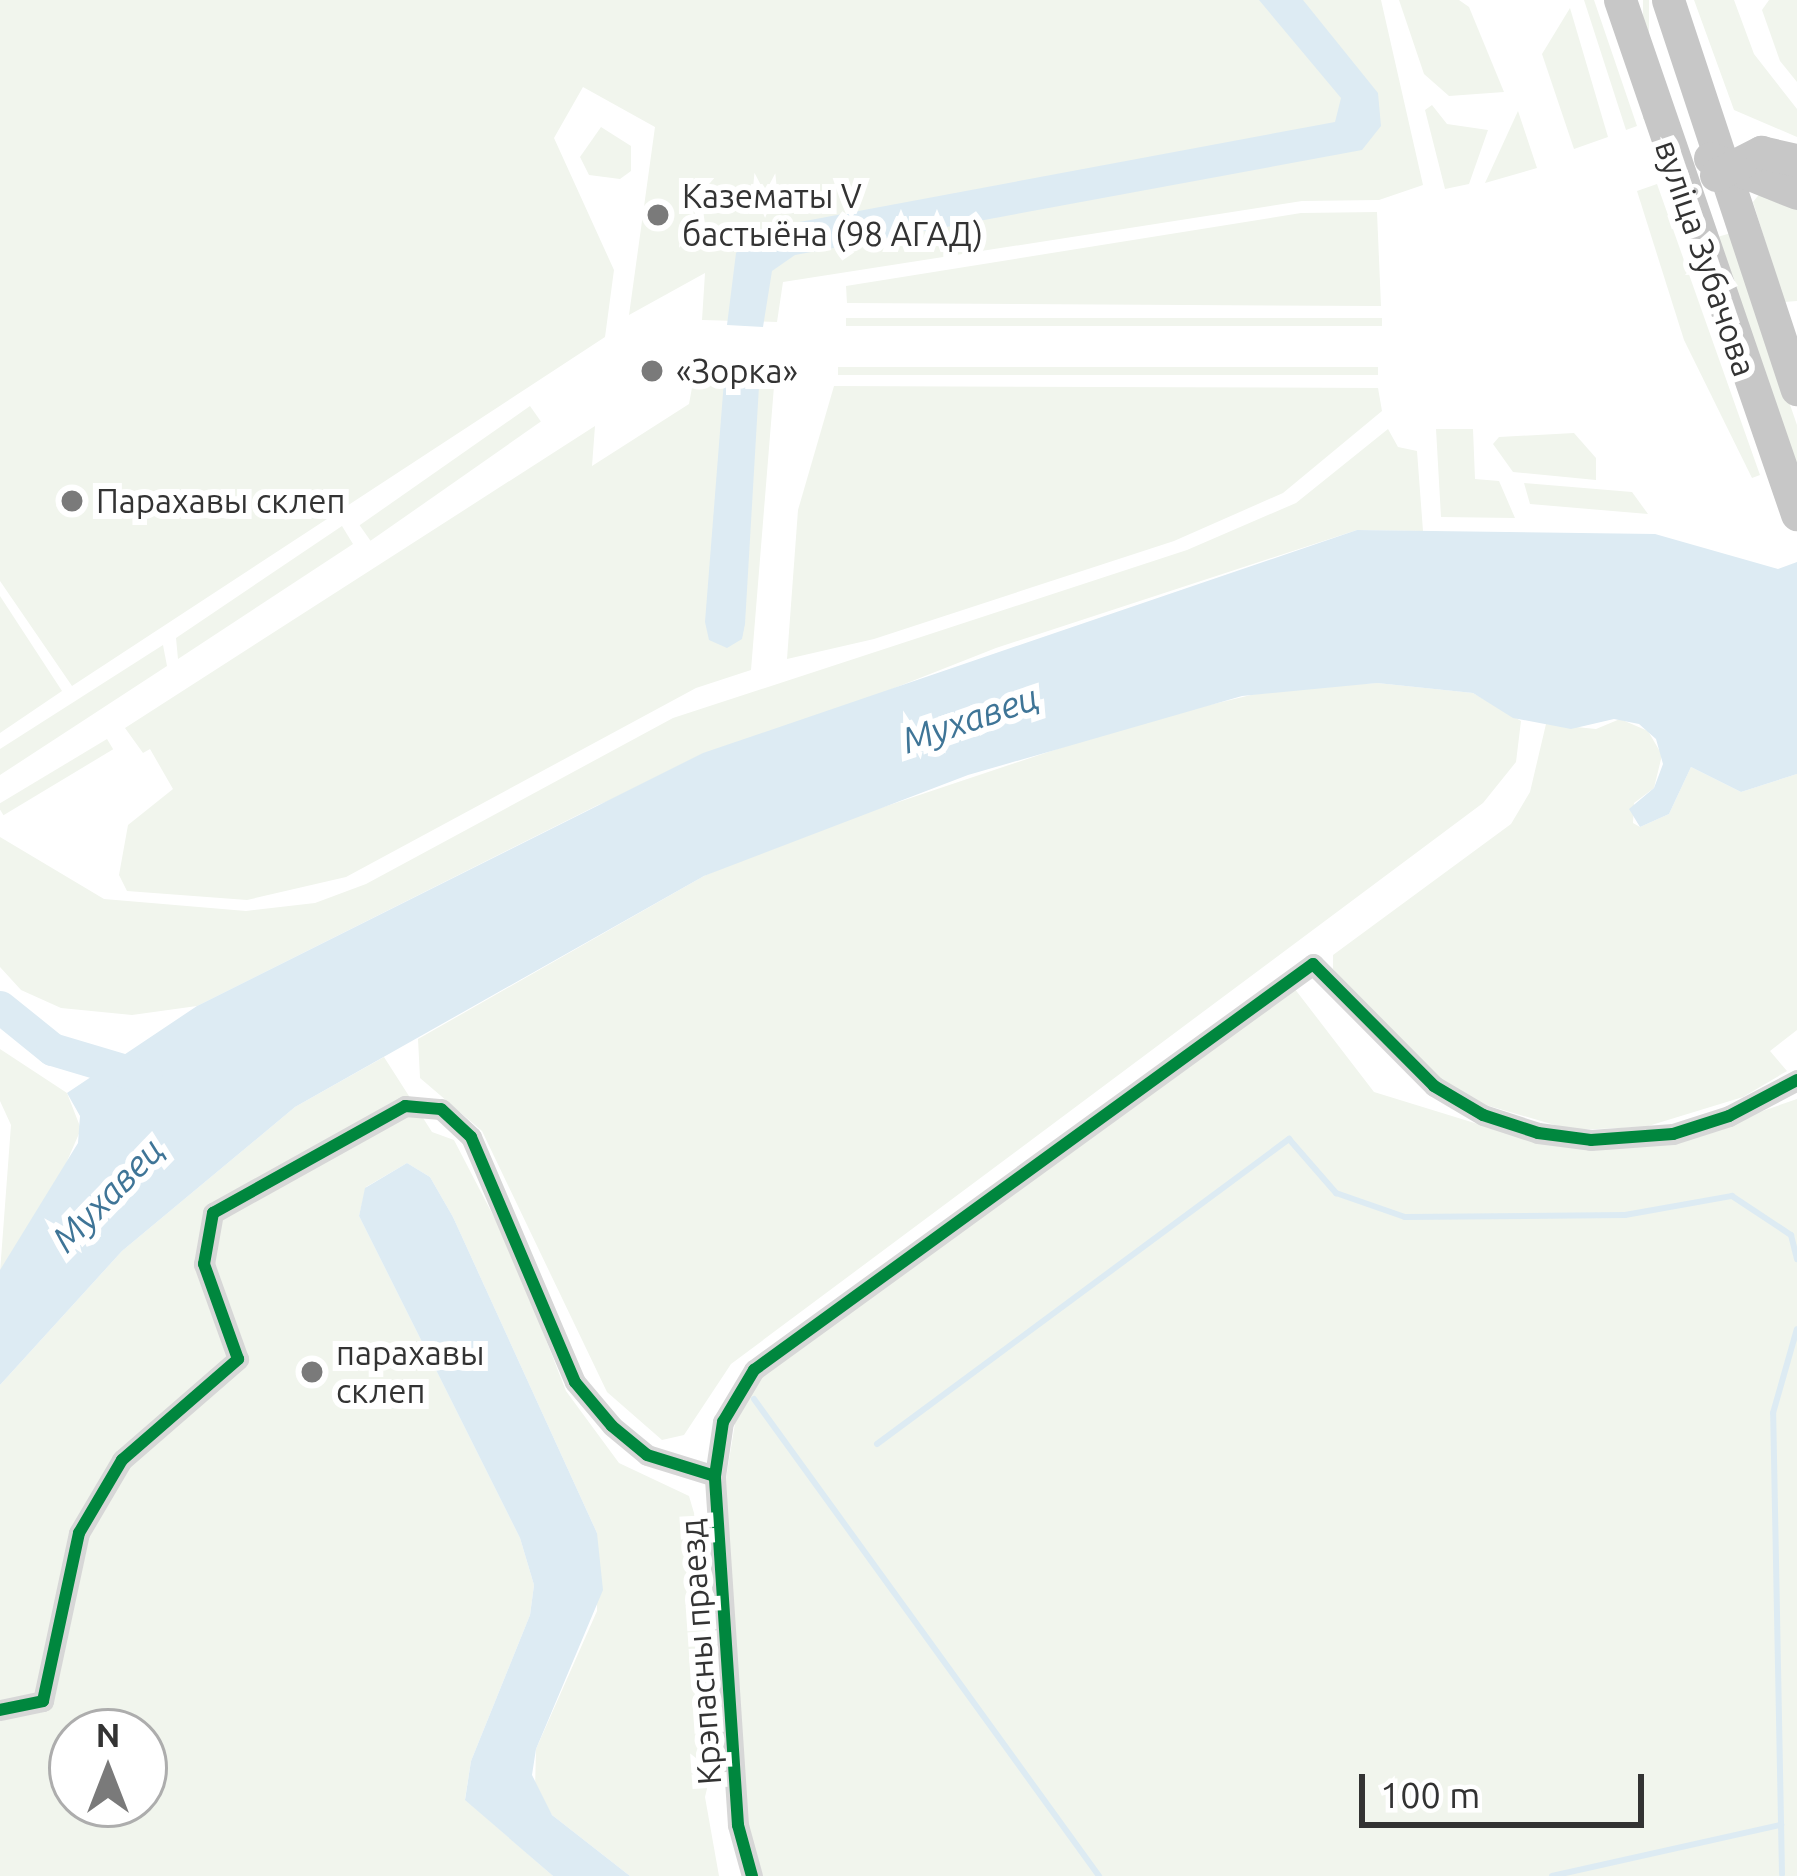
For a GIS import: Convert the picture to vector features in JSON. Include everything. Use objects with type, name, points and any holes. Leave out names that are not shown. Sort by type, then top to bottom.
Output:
[{"type":"highway","name":"вуліца Зубачова","points":[[1619,0],[1702,253],[1797,514]]},
{"type":"highway","name":"вуліца Зубачова","points":[[1668,0],[1797,389]]},
{"type":"highway","points":[[1697,88],[1735,128],[1797,159]]},
{"type":"highway","points":[[1651,97],[1722,169],[1797,194]]},
{"type":"highway","points":[[1702,253],[1702,203],[1722,169],[1761,152],[1797,159]]},
{"type":"street","points":[[715,1476],[723,1422],[754,1370],[1313,964],[1434,1086],[1483,1115],[1538,1132],[1591,1140],[1673,1134],[1730,1116],[1797,1080]]},
{"type":"street","name":"Крэпасны праезд","points":[[0,1711],[44,1701],[79,1533],[122,1460],[238,1358],[204,1264],[213,1213],[405,1106],[441,1109],[471,1137],[575,1382],[612,1426],[646,1455],[715,1476],[738,1825],[752,1876]]},
{"type":"shaded area","points":[[0,0],[1381,0],[1423,185],[1379,200],[1302,201],[783,282],[777,322],[702,320],[705,273],[629,315],[655,127],[583,87],[554,138],[614,270],[605,337],[72,686],[0,581]]},
{"type":"shaded area","points":[[1399,0],[1459,0],[1469,7],[1504,92],[1449,96],[1424,74]]},
{"type":"shaded area","points":[[1584,0],[1594,0],[1637,126],[1626,130]]},
{"type":"shaded area","points":[[1643,0],[1649,0],[1649,119],[1643,119]]},
{"type":"shaded area","points":[[1694,0],[1734,0],[1754,54],[1797,109],[1797,137],[1734,110]]},
{"type":"shaded area","points":[[1769,0],[1797,0],[1797,82],[1780,61],[1762,10]]},
{"type":"shaded area","points":[[1570,8],[1608,137],[1574,149],[1542,54]]},
{"type":"shaded area","points":[[1432,105],[1447,124],[1488,130],[1469,184],[1445,189],[1425,110]]},
{"type":"shaded area","points":[[1518,111],[1537,168],[1485,183]]},
{"type":"shaded area","points":[[601,127],[631,146],[631,171],[620,179],[589,175],[580,157]]},
{"type":"shaded area","points":[[1657,184],[1760,475],[1752,478],[1684,340],[1637,191]]},
{"type":"shaded area","points":[[1761,192],[1797,205],[1797,301],[1784,302],[1753,202]]},
{"type":"shaded area","points":[[1377,212],[1381,306],[847,303],[846,286],[1301,213]]},
{"type":"shaded area","points":[[1731,233],[1797,425],[1797,466],[1714,238]]},
{"type":"shaded area","points":[[846,318],[1382,318],[1382,326],[846,326]]},
{"type":"shaded area","points":[[838,367],[1378,367],[1378,375],[838,375]]},
{"type":"shaded area","points":[[695,371],[775,374],[751,670],[696,688],[346,877],[247,900],[127,891],[119,875],[128,825],[173,789],[150,749],[143,753],[125,728],[595,426],[592,466],[689,404]]},
{"type":"shaded area","points":[[834,386],[1378,388],[1382,411],[1283,493],[1174,541],[874,639],[787,659],[798,510]]},
{"type":"shaded area","points":[[530,406],[541,422],[371,541],[360,525]]},
{"type":"shaded area","points":[[1388,429],[1398,447],[1417,451],[1423,531],[1357,530],[996,648],[598,805],[197,1006],[132,1015],[61,1008],[21,990],[0,967],[0,837],[104,899],[246,911],[315,903],[366,884],[673,718],[1187,550],[1296,503]]},
{"type":"shaded area","points":[[1436,429],[1473,429],[1475,479],[1499,481],[1515,518],[1441,517]]},
{"type":"shaded area","points":[[1574,433],[1596,458],[1596,480],[1513,472],[1493,444],[1499,437]]},
{"type":"shaded area","points":[[1524,483],[1632,492],[1648,514],[1530,504]]},
{"type":"shaded area","points":[[342,526],[353,544],[178,659],[176,638]]},
{"type":"shaded area","points":[[0,596],[62,691],[0,733]]},
{"type":"shaded area","points":[[163,645],[167,666],[0,775],[0,749]]},
{"type":"shaded area","points":[[1377,683],[1473,693],[1521,721],[1516,762],[1483,803],[731,1364],[684,1435],[662,1440],[607,1392],[482,1131],[420,1078],[418,1039],[704,876],[782,841],[1138,722],[1272,690]]},
{"type":"shaded area","points":[[1620,719],[1648,731],[1662,755],[1654,788],[1634,803],[1633,823],[1640,827],[1669,814],[1691,767],[1741,792],[1797,774],[1797,1030],[1770,1051],[1787,1071],[1743,1097],[1645,1127],[1572,1130],[1479,1103],[1440,1078],[1351,990],[1333,969],[1333,955],[1511,824],[1530,792],[1546,724],[1596,729]]},
{"type":"shaded area","points":[[107,739],[113,749],[3,815],[0,803]]},
{"type":"shaded area","points":[[1291,984],[1374,1092],[1520,1137],[1673,1142],[1797,1099],[1797,1876],[763,1876],[741,1809],[725,1485],[735,1423],[763,1375]]},
{"type":"shaded area","points":[[0,1049],[67,1093],[81,1129],[58,1182],[0,1272],[11,1125],[0,1101]]},
{"type":"shaded area","points":[[384,1057],[432,1132],[454,1140],[510,1248],[566,1391],[619,1463],[689,1496],[699,1530],[714,1760],[705,1797],[719,1876],[630,1876],[552,1815],[535,1790],[536,1749],[597,1611],[597,1533],[453,1217],[430,1177],[407,1163],[366,1187],[359,1216],[520,1538],[534,1585],[530,1615],[471,1761],[465,1799],[553,1876],[0,1876],[0,1385],[122,1251],[295,1107]]},
{"type":"water","points":[[1259,0],[1303,0],[1378,93],[1381,126],[1362,150],[795,255],[772,271],[763,327],[727,325],[736,253],[756,230],[1335,122],[1341,98]]},
{"type":"water","points":[[725,368],[760,369],[745,624],[742,639],[727,648],[709,640],[705,622]]},
{"type":"water","points":[[1357,530],[1655,534],[1778,569],[1797,562],[1797,774],[1741,792],[1691,767],[1669,814],[1640,827],[1629,809],[1654,788],[1663,764],[1656,739],[1639,724],[1614,719],[1571,729],[1513,718],[1473,693],[1377,683],[1242,696],[968,775],[704,876],[295,1107],[122,1251],[0,1385],[0,1270],[78,1143],[80,1116],[67,1093],[197,1006],[703,753]]},
{"type":"water","points":[[407,1163],[430,1177],[453,1217],[597,1533],[603,1590],[536,1749],[532,1775],[552,1815],[630,1876],[553,1876],[465,1800],[471,1761],[530,1615],[534,1585],[520,1538],[359,1216],[365,1188]]},
{"type":"waterway","name":"Мухавец","points":[[0,1007],[52,1049],[146,1077]]},
{"type":"waterway","points":[[877,1444],[1289,1139],[1336,1193],[1405,1217],[1625,1215],[1732,1196],[1791,1235],[1797,1259]]},
{"type":"waterway","points":[[1782,1874],[1773,1413],[1797,1329]]},
{"type":"waterway","points":[[754,1399],[1099,1876]]},
{"type":"waterway","points":[[1552,1876],[1781,1825]]},
{"type":"cycle path","points":[[752,1876],[738,1825],[715,1476],[723,1422],[754,1370],[1313,964],[1434,1086],[1483,1115],[1538,1133],[1591,1140],[1673,1134],[1729,1116],[1797,1080]]},
{"type":"cycle path","points":[[0,1710],[43,1701],[79,1533],[122,1460],[238,1359],[204,1264],[213,1213],[405,1106],[441,1109],[471,1137],[575,1382],[612,1426],[647,1455],[715,1476]]},
{"type":"place","name":"Казематы V бастыёна (98 АГАД)","points":[[658,215]]},
{"type":"place","name":"«Зорка»","points":[[652,371]]},
{"type":"place","name":"Парахавы склеп","points":[[72,501]]},
{"type":"place","name":"парахавы склеп","points":[[312,1372]]}]
